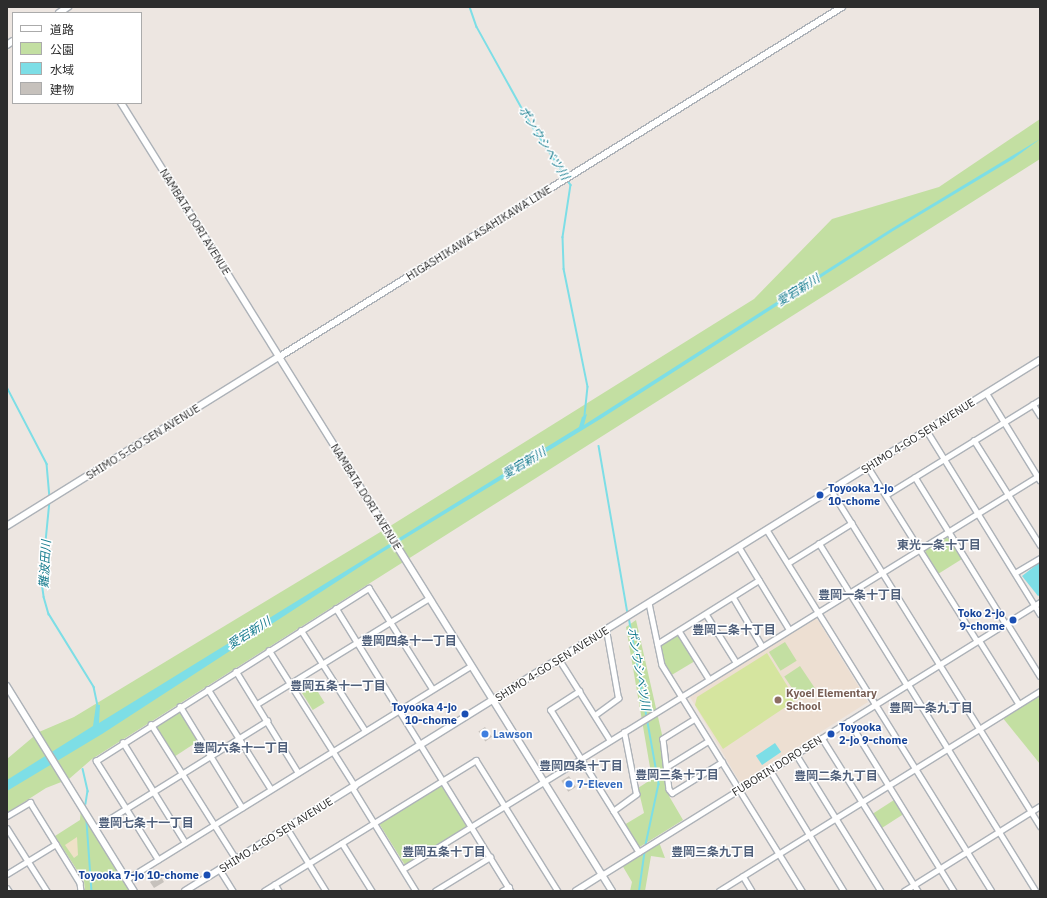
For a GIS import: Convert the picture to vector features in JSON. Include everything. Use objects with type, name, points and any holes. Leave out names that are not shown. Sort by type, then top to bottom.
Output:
[{"type":"main road","name":"HIGASHIKAWA ASAHIKAWA LINE","points":[[279,357],[842,7]]},
{"type":"main road","name":"NAMBATA DORI AVENUE","points":[[279,357],[428,599],[612,891]]},
{"type":"street","name":"NAMBATA DORI AVENUE","points":[[122,104],[279,357]]},
{"type":"street","name":"SHIMO 5-GO SEN AVENUE","points":[[7,526],[279,357]]},
{"type":"street","name":"SHIMO 4-GO SEN AVENUE","points":[[185,891],[1040,360]]},
{"type":"street","points":[[403,869],[818,611],[850,593],[882,571],[920,550],[948,530],[978,513],[1008,493],[1039,477],[986,394]]},
{"type":"street","points":[[886,495],[1040,400]]},
{"type":"street","points":[[1033,404],[1040,415]]},
{"type":"street","points":[[927,431],[1040,614]]},
{"type":"street","points":[[974,440],[1040,545]]},
{"type":"street","points":[[868,467],[1019,704]]},
{"type":"street","points":[[915,477],[1040,676]]},
{"type":"street","points":[[831,490],[1040,826]]},
{"type":"street","points":[[788,563],[852,523]]},
{"type":"street","points":[[767,530],[992,891]]},
{"type":"street","points":[[819,543],[1036,891]]},
{"type":"street","points":[[739,547],[789,629]]},
{"type":"street","points":[[1016,573],[1040,558]]},
{"type":"street","points":[[657,644],[759,580]]},
{"type":"street","points":[[158,860],[96,761],[123,742],[269,650],[369,588],[432,688]]},
{"type":"street","points":[[733,597],[762,646]]},
{"type":"street","points":[[257,704],[428,599]]},
{"type":"street","name":"FUBORIN DORO SEN","points":[[576,891],[1040,602]]},
{"type":"street","points":[[649,603],[662,665],[802,891]]},
{"type":"street","points":[[336,608],[510,889],[502,891]]},
{"type":"street","points":[[706,614],[736,662]]},
{"type":"street","points":[[301,630],[365,730]]},
{"type":"street","points":[[595,715],[618,698],[606,630]]},
{"type":"street","points":[[679,631],[709,679]]},
{"type":"street","points":[[269,650],[354,786],[374,823],[416,891]]},
{"type":"street","points":[[559,659],[610,740]]},
{"type":"street","points":[[127,879],[432,688],[470,666]]},
{"type":"street","points":[[236,671],[298,772]]},
{"type":"street","points":[[7,686],[134,891]]},
{"type":"street","points":[[208,689],[271,789]]},
{"type":"street","points":[[580,691],[551,710],[613,811],[640,851]]},
{"type":"street","points":[[719,891],[1040,691]]},
{"type":"street","points":[[180,706],[242,807]]},
{"type":"street","points":[[695,719],[663,739],[672,793],[722,762]]},
{"type":"street","points":[[95,828],[267,721]]},
{"type":"street","points":[[849,721],[954,891]]},
{"type":"street","points":[[152,724],[236,859]]},
{"type":"street","points":[[613,811],[636,794],[624,732]]},
{"type":"street","points":[[822,738],[918,891]]},
{"type":"street","points":[[668,766],[708,741]]},
{"type":"street","points":[[123,742],[185,842]]},
{"type":"street","points":[[796,754],[881,891]]},
{"type":"street","points":[[264,891],[476,760],[558,891]]},
{"type":"street","points":[[770,770],[844,891]]},
{"type":"street","points":[[7,816],[30,802],[80,883],[81,891]]},
{"type":"street","points":[[904,891],[1040,806]]},
{"type":"street","points":[[7,828],[47,891]]},
{"type":"street","points":[[287,828],[326,891]]},
{"type":"street","points":[[342,843],[372,891]]},
{"type":"street","points":[[7,874],[56,844]]},
{"type":"street","points":[[435,891],[490,857]]},
{"type":"street","points":[[220,870],[233,891]]},
{"type":"street","points":[[743,876],[752,891]]},
{"type":"street","points":[[275,884],[279,891]]},
{"type":"shaded area","name":"Kyoei Elementary School","points":[[814,618],[818,620],[868,702],[742,782],[739,781],[690,697]]},
{"type":"green space","points":[[1040,119],[1040,159],[92,759],[69,779],[46,788],[7,813],[7,759],[39,732],[74,717],[387,528],[754,299],[832,219],[939,187]]},
{"type":"green space","points":[[944,537],[949,538],[962,559],[938,574],[925,554],[926,550]]},
{"type":"green space","points":[[636,620],[663,739],[672,793],[669,796],[683,820],[638,848],[624,825],[644,813],[638,788],[652,779],[626,627]]},
{"type":"green space","points":[[678,634],[695,661],[670,676],[663,665],[659,647]]},
{"type":"green space","points":[[785,642],[797,661],[781,671],[769,652]]},
{"type":"green space","points":[[767,653],[796,700],[723,749],[695,705],[697,697]]},
{"type":"green space","points":[[800,666],[815,688],[799,699],[784,677]]},
{"type":"green space","points":[[313,684],[325,703],[313,710],[301,691]]},
{"type":"green space","points":[[1040,694],[1040,764],[1002,717]]},
{"type":"green space","points":[[178,709],[199,741],[174,757],[153,725]]},
{"type":"green space","points":[[441,783],[468,826],[405,865],[378,822]]},
{"type":"green space","points":[[894,800],[903,814],[882,828],[873,814]]},
{"type":"green space","points":[[81,808],[132,891],[85,891],[84,881],[55,836],[80,820]]},
{"type":"green space","points":[[659,842],[665,858],[651,856],[645,891],[630,891],[632,882],[622,865]]},
{"type":"sand","points":[[77,837],[78,855],[74,858],[65,845]]},
{"type":"water","name":"愛宕新川","points":[[1040,139],[1013,159],[893,231],[602,418],[381,553],[102,734],[7,791],[7,780],[93,726],[96,705],[100,705],[99,723],[579,427],[582,417],[587,414],[584,425],[891,229]]},
{"type":"water","points":[[1040,562],[1040,595],[1038,596],[1022,576]]},
{"type":"water","points":[[775,743],[781,752],[762,765],[756,756]]},
{"type":"building","name":"Lawson","points":[[485,727],[492,737],[485,741],[478,732]]},
{"type":"building","name":"7-Eleven","points":[[569,776],[576,787],[568,792],[561,781]]},
{"type":"building","points":[[160,875],[164,882],[154,888],[150,882]]},
{"type":"waterway","name":"ポンウシベツ川","points":[[470,7],[477,27],[529,121],[566,177]]},
{"type":"waterway","name":"ポンウシベツ川","points":[[568,181],[571,185],[563,237],[564,269],[588,387],[585,416]]},
{"type":"waterway","name":"難波田川","points":[[7,387],[47,464],[50,497]]},
{"type":"waterway","name":"ポンウシベツ川","points":[[599,446],[628,614]]},
{"type":"waterway","name":"難波田川","points":[[50,501],[42,582],[44,597],[49,614],[94,687],[98,706]]},
{"type":"waterway","name":"ポンウシベツ川","points":[[629,617],[659,784],[646,845]]},
{"type":"waterway","name":"難波田川","points":[[83,769],[88,791],[86,804]]},
{"type":"waterway","name":"難波田川","points":[[87,822],[92,891]]},
{"type":"waterway","name":"ポンウシベツ川","points":[[639,891],[645,849]]},
{"type":"place","name":"Toyooka 1-jo 10-chome","points":[[820,495]]},
{"type":"place","name":"Toko 2-jo 9-chome","points":[[1013,620]]},
{"type":"place","name":"Kyoei Elementary School","points":[[778,700]]},
{"type":"place","name":"Toyooka 4-jo 10-chome","points":[[465,714]]},
{"type":"place","name":"Lawson","points":[[485,734]]},
{"type":"place","name":"Toyooka 2-jo 9-chome","points":[[831,734]]},
{"type":"place","name":"7-Eleven","points":[[569,784]]},
{"type":"place","name":"Toyooka 7-jo 10-chome","points":[[207,875]]},
{"type":"district","name":"東光一条十丁目","points":[[939,545]]},
{"type":"district","name":"豊岡一条十丁目","points":[[860,595]]},
{"type":"district","name":"豊岡二条十丁目","points":[[734,630]]},
{"type":"district","name":"豊岡四条十一丁目","points":[[409,641]]},
{"type":"district","name":"豊岡五条十一丁目","points":[[338,686]]},
{"type":"district","name":"豊岡一条九丁目","points":[[931,708]]},
{"type":"district","name":"豊岡六条十一丁目","points":[[241,748]]},
{"type":"district","name":"豊岡四条十丁目","points":[[581,766]]},
{"type":"district","name":"豊岡三条十丁目","points":[[677,775]]},
{"type":"district","name":"豊岡二条九丁目","points":[[836,776]]},
{"type":"district","name":"豊岡七条十一丁目","points":[[146,823]]},
{"type":"district","name":"豊岡五条十丁目","points":[[444,852]]},
{"type":"district","name":"豊岡三条九丁目","points":[[713,852]]}]
